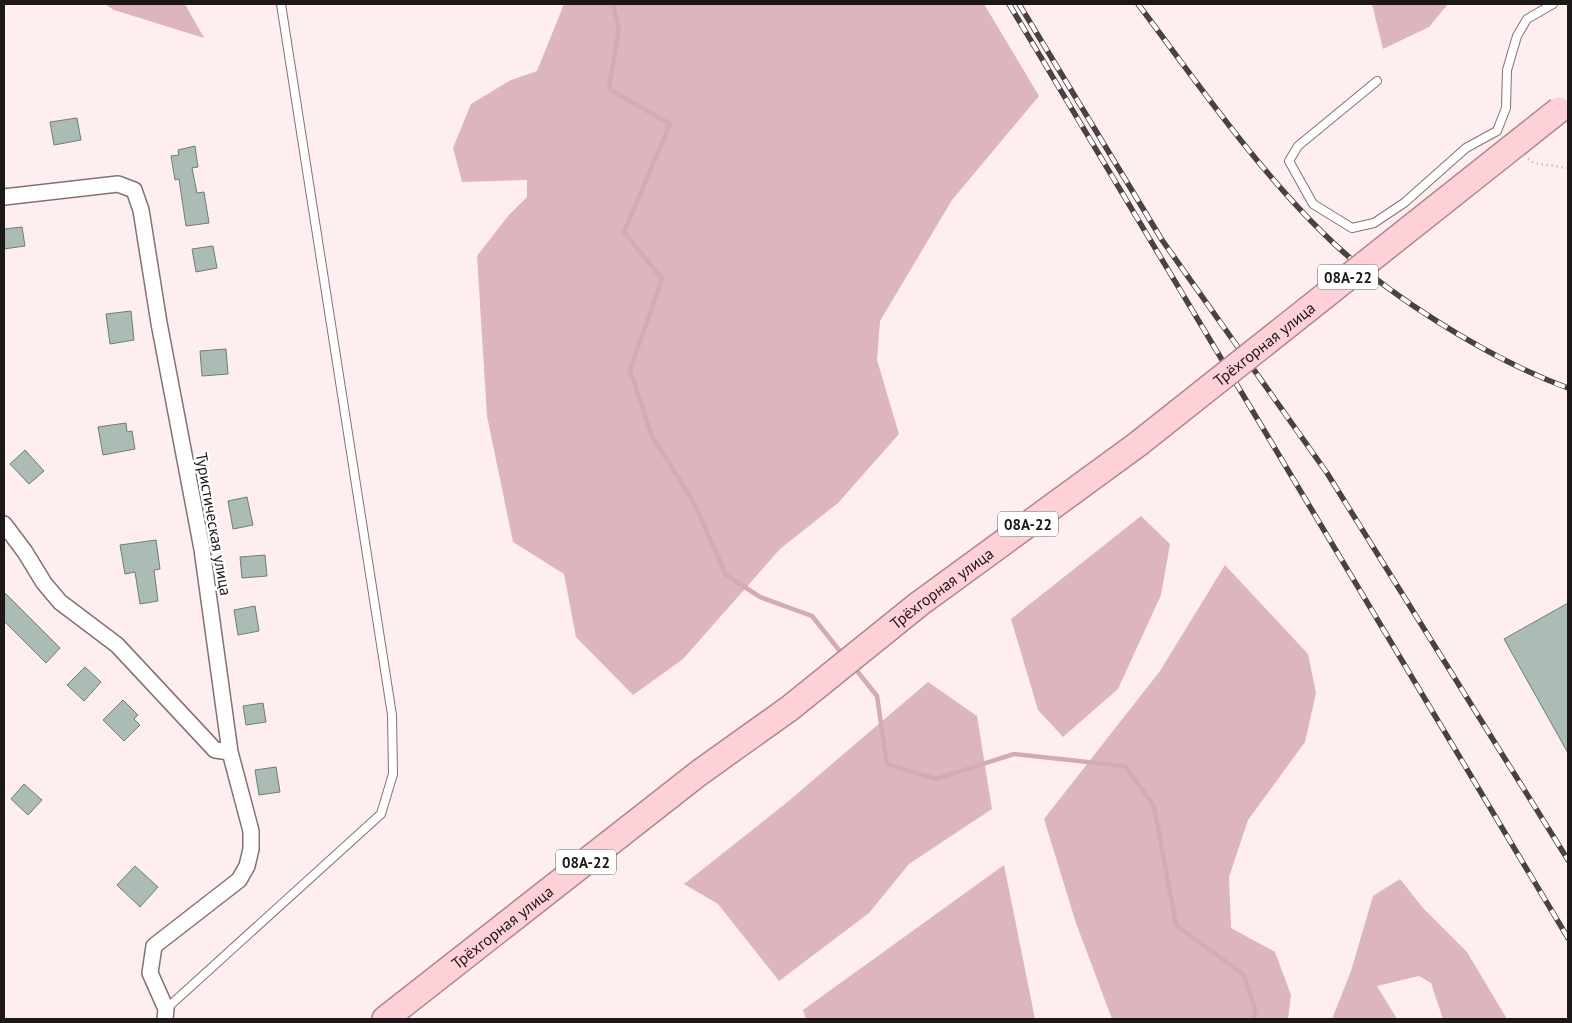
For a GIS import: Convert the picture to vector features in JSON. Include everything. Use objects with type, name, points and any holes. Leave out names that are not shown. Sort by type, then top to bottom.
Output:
[{"type":"highway","name":"Трёхгорная улица","points":[[385,1019],[699,773],[790,708],[919,604],[1138,444],[1563,106]]},
{"type":"street","name":"Туристическая улица","points":[[4,197],[118,184],[134,190],[141,210],[202,549],[230,752],[251,831],[251,849],[247,866],[239,880],[154,946],[150,973],[166,1014]]},
{"type":"street","points":[[4,524],[25,552],[44,583],[60,602],[117,645],[215,750],[230,752]]},
{"type":"lane","points":[[166,1014],[381,814],[393,774],[392,715],[281,4]]},
{"type":"lane","points":[[1377,81],[1298,146],[1289,161],[1313,204],[1352,228],[1374,223],[1404,203],[1466,148],[1497,131],[1506,108],[1508,70],[1516,36],[1527,20],[1553,4]]},
{"type":"shaded area","points":[[105,4],[185,4],[204,38],[114,10]]},
{"type":"shaded area","points":[[564,4],[984,4],[1039,96],[952,200],[880,321],[877,360],[899,434],[838,503],[780,549],[683,659],[633,695],[576,637],[564,574],[513,542],[487,416],[477,256],[508,216],[527,197],[527,180],[462,182],[453,148],[471,104],[511,80],[537,71]]},
{"type":"shaded area","points":[[1372,4],[1448,4],[1429,27],[1383,49]]},
{"type":"shaded area","points":[[1141,516],[1170,544],[1161,595],[1118,689],[1063,737],[1038,710],[1011,619]]},
{"type":"shaded area","points":[[1225,565],[1308,654],[1316,693],[1305,742],[1248,820],[1229,877],[1231,928],[1275,952],[1291,995],[1288,1019],[1112,1019],[1076,923],[1044,819],[1160,671]]},
{"type":"shaded area","points":[[928,682],[977,716],[992,809],[909,864],[869,913],[779,981],[718,904],[684,884],[785,804]]},
{"type":"shaded area","points":[[1004,865],[1035,1019],[806,1019],[803,1010]]},
{"type":"shaded area","points":[[1400,879],[1423,908],[1467,952],[1507,1019],[1443,1019],[1431,983],[1419,976],[1377,986],[1397,1019],[1332,1019],[1351,971],[1373,896]]},
{"type":"building","points":[[77,118],[81,140],[54,145],[50,122]]},
{"type":"building","points":[[195,146],[198,167],[192,168],[197,193],[204,192],[209,223],[186,226],[179,179],[175,180],[171,156],[179,155],[178,150]]},
{"type":"building","points":[[22,227],[25,246],[4,249],[4,229]]},
{"type":"building","points":[[213,246],[217,268],[196,272],[192,249]]},
{"type":"building","points":[[131,311],[134,340],[110,344],[106,314]]},
{"type":"building","points":[[226,349],[228,374],[202,376],[200,351]]},
{"type":"building","points":[[126,423],[127,432],[132,431],[135,449],[103,455],[98,427]]},
{"type":"building","points":[[25,450],[44,471],[29,484],[10,464]]},
{"type":"building","points":[[247,497],[253,525],[233,529],[228,501]]},
{"type":"building","points":[[156,540],[160,569],[154,570],[158,601],[140,604],[135,572],[125,574],[120,545]]},
{"type":"building","points":[[265,555],[267,576],[242,578],[240,557]]},
{"type":"building","points":[[4,592],[60,648],[46,663],[4,621]]},
{"type":"building","points":[[1568,603],[1568,753],[1504,639]]},
{"type":"building","points":[[255,606],[259,631],[238,635],[234,610]]},
{"type":"building","points":[[85,667],[101,682],[84,701],[67,685]]},
{"type":"building","points":[[123,700],[138,715],[134,719],[140,725],[124,741],[103,720]]},
{"type":"building","points":[[263,703],[266,722],[246,725],[243,706]]},
{"type":"building","points":[[276,767],[280,792],[259,795],[255,770]]},
{"type":"building","points":[[24,784],[42,800],[28,815],[11,799]]},
{"type":"building","points":[[135,866],[158,887],[140,907],[117,885]]},
{"type":"waterway","points":[[613,4],[619,29],[609,89],[670,124],[624,232],[662,279],[630,370],[651,434],[694,503],[726,575],[760,597],[812,616],[843,655]]},
{"type":"waterway","points":[[853,666],[877,696],[887,764],[936,779],[1014,754],[1125,766],[1154,806],[1176,925],[1244,975],[1256,1012],[1252,1019]]},
{"type":"railway","points":[[1009,4],[1568,938]]},
{"type":"railway","points":[[1019,4],[1162,240],[1327,473],[1568,860]]},
{"type":"railway","points":[[1138,4],[1249,151],[1298,207],[1348,256],[1406,301],[1438,322],[1505,360],[1568,388]]}]
